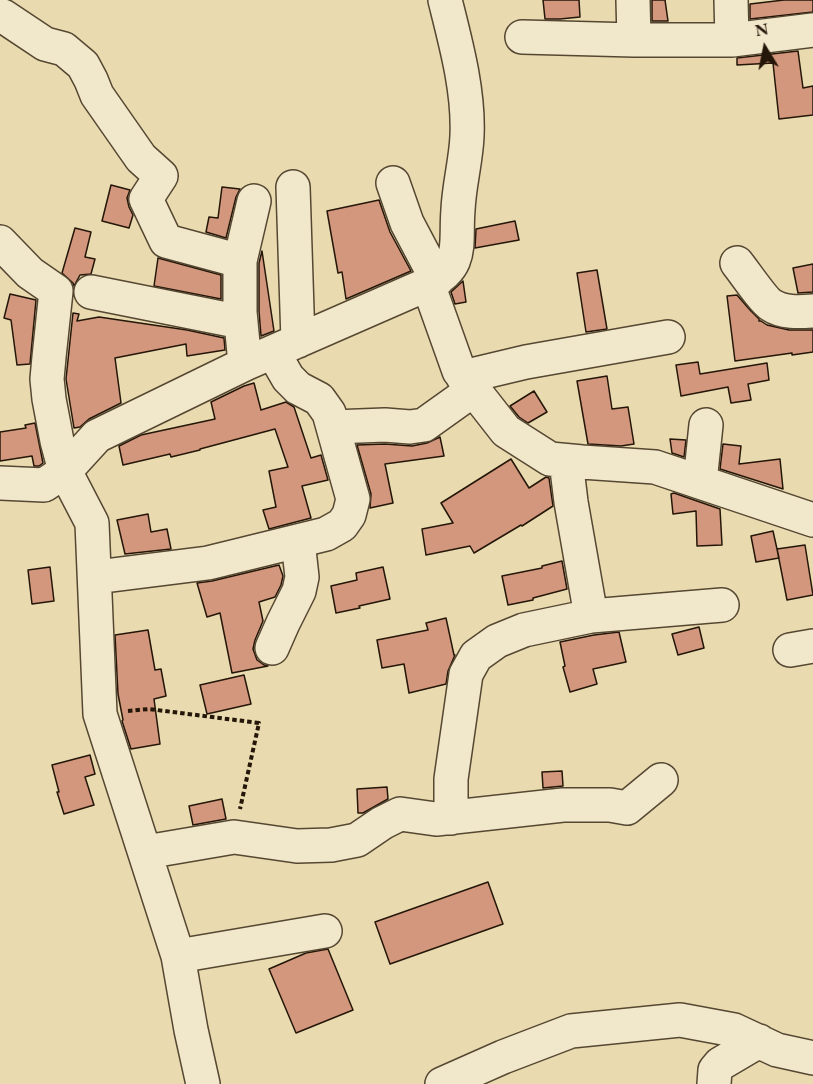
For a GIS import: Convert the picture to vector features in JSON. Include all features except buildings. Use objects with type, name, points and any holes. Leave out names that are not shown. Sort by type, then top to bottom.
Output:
[{"type":"street","points":[[0,483],[44,485],[65,471],[97,436],[272,352],[432,282],[450,269],[456,258],[458,209],[467,136],[465,95],[445,0]]},
{"type":"street","points":[[633,0],[634,40]]},
{"type":"street","points":[[731,0],[732,40]]},
{"type":"street","points":[[5,12],[45,44],[64,50],[83,65],[92,80],[97,95],[141,158],[162,176],[146,199],[166,241],[240,261]]},
{"type":"street","points":[[522,37],[732,40],[813,30]]},
{"type":"street","points":[[393,183],[432,282],[459,371],[506,431],[550,459],[655,467],[813,520]]},
{"type":"street","points":[[272,352],[293,187]]},
{"type":"street","points":[[241,322],[240,261],[254,201]]},
{"type":"street","points":[[0,242],[30,273],[56,291],[47,379],[49,399],[65,471],[92,523],[100,714],[178,956],[202,1084]]},
{"type":"street","points":[[737,263],[769,304],[782,310],[813,311]]},
{"type":"street","points":[[91,292],[241,322],[272,352],[288,378],[298,388],[319,399],[328,413],[353,499],[349,515],[342,525],[326,534],[208,563],[96,577]]},
{"type":"street","points":[[333,427],[424,425],[468,383],[526,362],[668,337]]},
{"type":"street","points":[[700,482],[706,425]]},
{"type":"street","points":[[566,461],[591,616]]},
{"type":"street","points":[[272,648],[299,591],[302,577],[298,541]]},
{"type":"street","points":[[451,818],[451,779],[466,674],[476,656],[497,641],[524,630],[591,616],[722,605]]},
{"type":"street","points":[[146,852],[234,837],[297,846],[331,845],[357,840],[381,823],[400,814],[436,819],[563,805],[627,808],[661,780]]},
{"type":"street","points":[[178,956],[325,931]]},
{"type":"street","points":[[442,1084],[503,1057],[571,1032],[680,1020],[734,1029],[777,1050],[813,1058]]},
{"type":"street","points":[[714,1084],[715,1070],[720,1064],[759,1041]]},
{"type":"path","points":[[100,714],[150,709],[259,723],[234,837]]}]
